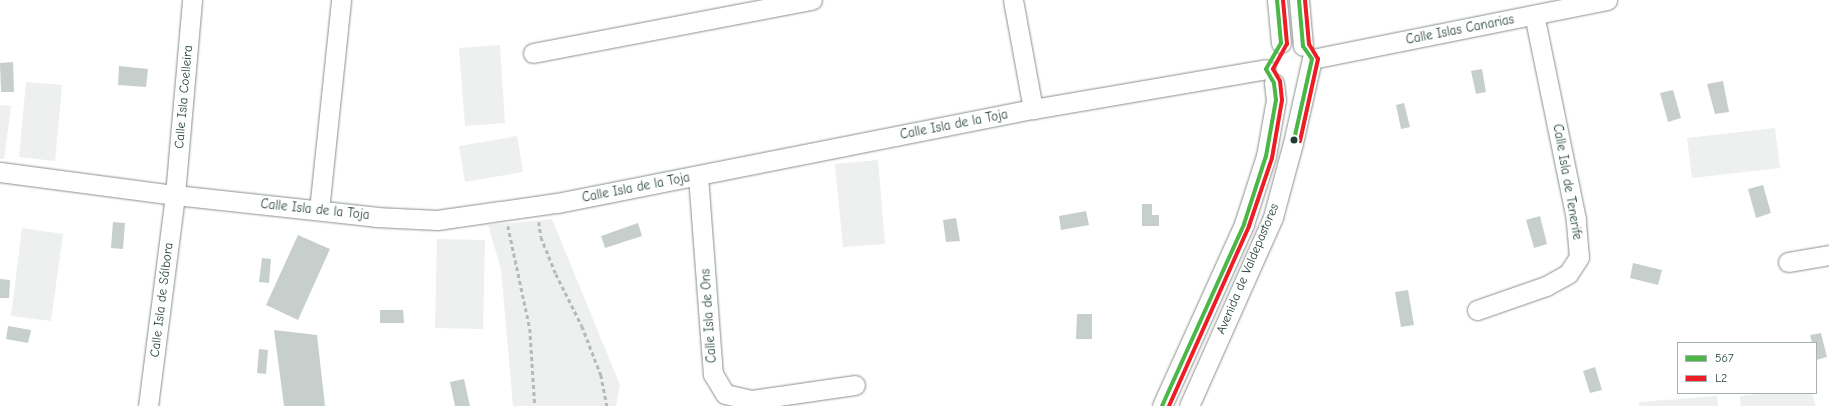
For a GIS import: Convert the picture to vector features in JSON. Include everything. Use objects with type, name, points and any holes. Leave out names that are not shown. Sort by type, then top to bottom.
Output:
[{"type":"street","name":"Calle Isla Coelleira","points":[[175,195],[192,0]]},
{"type":"street","points":[[319,210],[341,0]]},
{"type":"street","points":[[533,53],[812,0]]},
{"type":"street","points":[[1013,0],[1032,109]]},
{"type":"street","points":[[1277,0],[1280,43],[1270,76],[1290,89],[1306,82]]},
{"type":"street","points":[[1299,0],[1308,52]]},
{"type":"street","name":"Calle Islas Canarias","points":[[1280,43],[1308,52],[1534,15],[1607,0]]},
{"type":"street","name":"Calle Isla de Tenerife","points":[[1477,310],[1546,286],[1568,274],[1579,257],[1576,219],[1534,15]]},
{"type":"street","name":"Avenida de Valdepastores","points":[[1189,406],[1273,217],[1293,143],[1306,82],[1308,52]]},
{"type":"street","name":"Calle Isla de la Toja","points":[[0,172],[175,195],[376,216],[437,220],[538,206],[698,176],[1032,109],[1270,76]]},
{"type":"street","name":"Avenida de Valdepastores","points":[[1162,406],[1244,224],[1266,156],[1276,100],[1270,76]]},
{"type":"street","name":"Calle Isla de Ons","points":[[698,176],[713,374],[725,394],[751,400],[856,386]]},
{"type":"street","name":"Calle Isla de Sálbora","points":[[148,406],[175,195]]},
{"type":"street","points":[[1788,262],[1829,255]]},
{"type":"path","points":[[538,206],[541,237],[556,274],[582,326],[601,375],[607,406]]},
{"type":"path","points":[[504,210],[529,323],[535,406]]},
{"type":"shaded area","points":[[500,45],[505,123],[465,126],[459,48]]},
{"type":"shaded area","points":[[13,62],[14,92],[1,92],[0,63]]},
{"type":"shaded area","points":[[119,66],[148,69],[146,87],[118,85]]},
{"type":"shaded area","points":[[1482,69],[1486,92],[1476,94],[1471,71]]},
{"type":"shaded area","points":[[1723,81],[1729,112],[1715,114],[1707,84]]},
{"type":"shaded area","points":[[26,82],[62,85],[55,161],[19,157]]},
{"type":"shaded area","points":[[1673,90],[1681,118],[1668,122],[1660,93]]},
{"type":"shaded area","points":[[1404,103],[1410,127],[1401,129],[1396,105]]},
{"type":"shaded area","points":[[0,105],[11,106],[4,159],[0,159]]},
{"type":"shaded area","points":[[1775,128],[1780,168],[1692,178],[1687,138]]},
{"type":"shaded area","points":[[517,136],[523,172],[465,182],[459,146]]},
{"type":"shaded area","points":[[878,160],[885,244],[843,247],[835,164]]},
{"type":"shaded area","points":[[1763,185],[1771,213],[1756,218],[1748,189]]},
{"type":"shaded area","points":[[1142,204],[1152,204],[1152,215],[1159,215],[1159,226],[1142,226]]},
{"type":"shaded area","points":[[1086,211],[1089,225],[1061,230],[1059,216]]},
{"type":"shaded area","points":[[1540,216],[1547,244],[1534,248],[1526,220]]},
{"type":"shaded area","points":[[956,218],[960,241],[946,242],[943,220]]},
{"type":"shaded area","points":[[552,219],[620,385],[616,406],[513,406],[501,269],[488,225]]},
{"type":"shaded area","points":[[113,222],[125,223],[123,249],[111,248]]},
{"type":"shaded area","points":[[638,223],[642,236],[605,248],[601,236]]},
{"type":"shaded area","points":[[22,228],[63,234],[51,321],[11,316]]},
{"type":"shaded area","points":[[298,235],[330,249],[298,320],[266,305]]},
{"type":"shaded area","points":[[437,239],[485,240],[483,329],[435,328]]},
{"type":"shaded area","points":[[262,258],[271,259],[269,283],[259,282]]},
{"type":"shaded area","points":[[1633,263],[1662,270],[1658,285],[1630,278]]},
{"type":"shaded area","points":[[0,279],[10,280],[9,298],[0,298]]},
{"type":"shaded area","points":[[1408,290],[1414,325],[1401,327],[1395,292]]},
{"type":"shaded area","points":[[380,310],[403,310],[404,323],[380,323]]},
{"type":"shaded area","points":[[1077,314],[1092,314],[1092,339],[1076,339]]},
{"type":"shaded area","points":[[8,326],[31,330],[28,343],[6,339]]},
{"type":"shaded area","points":[[274,330],[317,335],[325,406],[284,406]]},
{"type":"shaded area","points":[[1821,333],[1827,357],[1817,360],[1817,342],[1812,342],[1810,335]]},
{"type":"shaded area","points":[[259,349],[268,350],[266,374],[257,373]]},
{"type":"shaded area","points":[[1595,367],[1602,390],[1590,393],[1583,371]]},
{"type":"shaded area","points":[[464,379],[470,406],[455,406],[450,382]]},
{"type":"shaded area","points":[[1757,394],[1812,394],[1816,406],[1741,406],[1740,396]]},
{"type":"shaded area","points":[[1717,396],[1718,406],[1639,406],[1639,402]]},
{"type":"transit line","name":"567","points":[[1162,406],[1244,224],[1266,156],[1276,100],[1274,83],[1266,69],[1281,43],[1277,0]]},
{"type":"transit line","name":"L2","points":[[1169,406],[1249,226],[1272,158],[1282,100],[1280,81],[1273,69],[1287,44],[1283,0]]},
{"type":"transit line","name":"567","points":[[1294,140],[1312,59],[1303,46],[1299,0]]},
{"type":"transit line","name":"L2","points":[[1300,141],[1318,59],[1309,44],[1305,0]]}]
